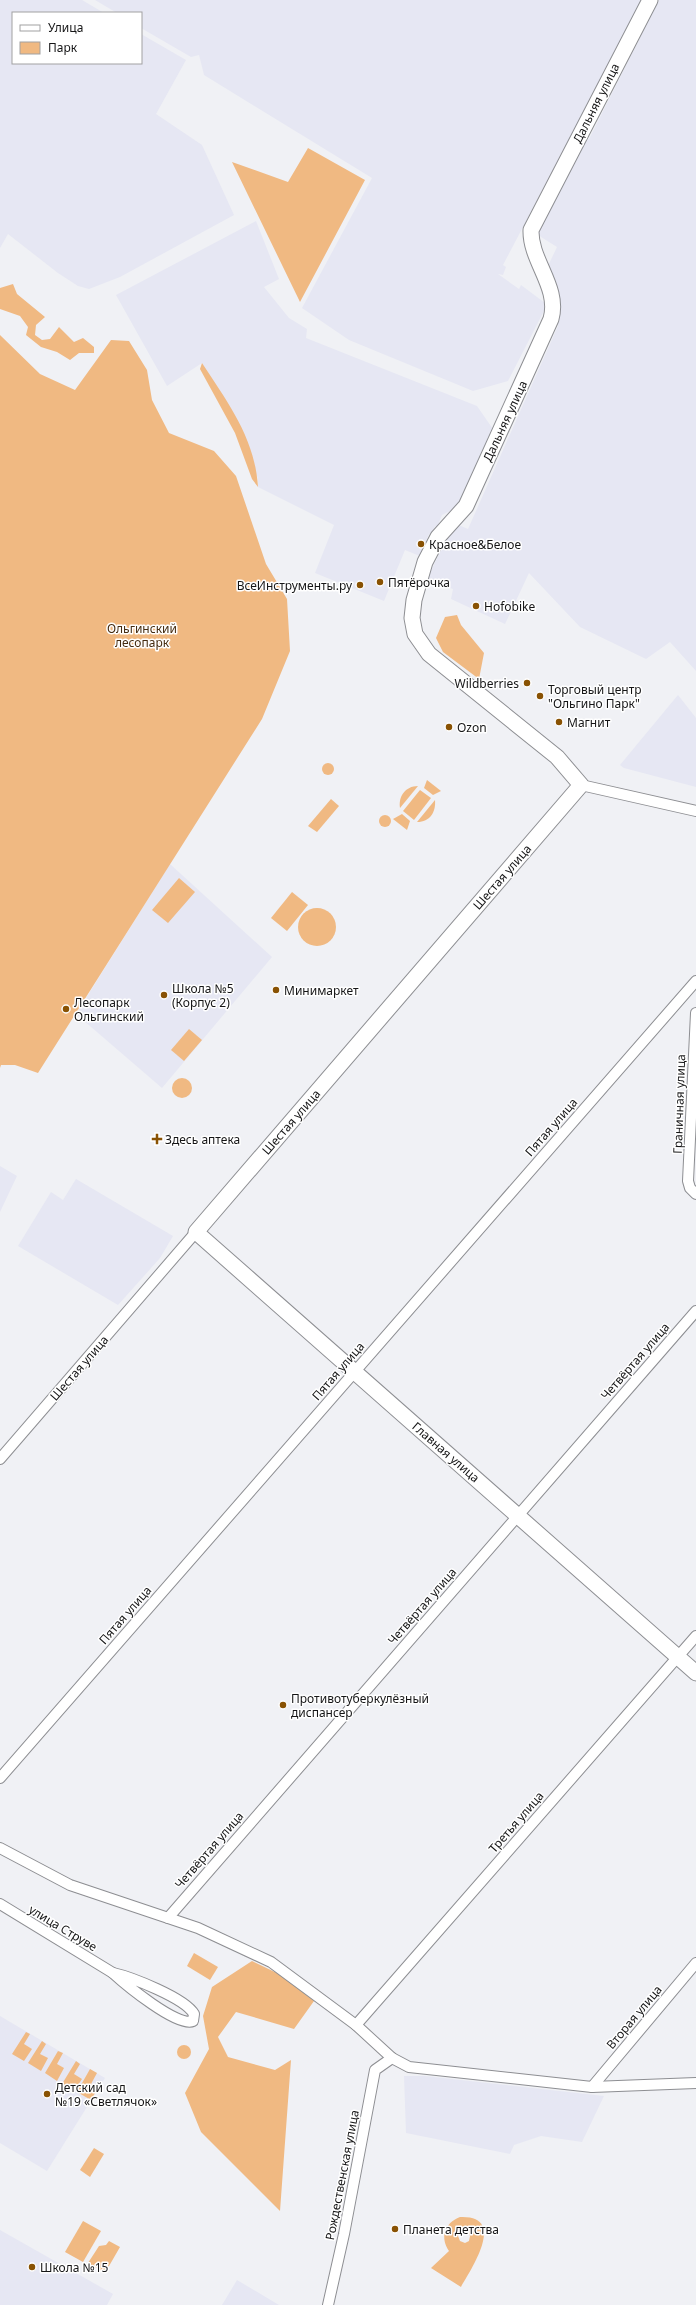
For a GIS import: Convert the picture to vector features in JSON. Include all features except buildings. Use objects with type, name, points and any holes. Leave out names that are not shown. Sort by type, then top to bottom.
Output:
[{"type":"street","name":"Дальняя улица","points":[[581,785],[557,757],[429,654],[415,634],[413,610],[416,590],[429,553],[442,531],[466,506],[551,319],[554,309],[552,297],[536,257],[531,230],[650,0]]},
{"type":"street","points":[[581,785],[696,810]]},
{"type":"street","name":"Шестая улица","points":[[0,1459],[581,785]]},
{"type":"street","name":"Пятая улица","points":[[0,1778],[696,981]]},
{"type":"street","name":"Граничная улица","points":[[696,1013],[688,1181],[690,1188],[696,1194]]},
{"type":"street","name":"Главная улица","points":[[196,1232],[696,1673]]},
{"type":"street","name":"Четвёртая улица","points":[[168,1918],[696,1311]]},
{"type":"street","name":"Третья улица","points":[[356,2025],[696,1636]]},
{"type":"street","points":[[0,1848],[70,1885],[198,1928],[277,1965],[356,2025],[392,2058],[409,2067],[592,2087],[696,2083]]},
{"type":"street","name":"улица Струве","points":[[0,1904],[113,1973],[137,1994],[179,2020],[188,2022],[193,2021],[194,2014],[190,2009],[140,1981],[113,1973]]},
{"type":"street","name":"Вторая улица","points":[[592,2087],[696,1963]]},
{"type":"street","name":"Рождественская улица","points":[[328,2305],[344,2234],[375,2070],[392,2058]]},
{"type":"shaded area","points":[[0,0],[82,0],[102,12],[12,12],[12,64],[142,64],[142,35],[186,60],[156,114],[202,145],[234,215],[120,277],[89,289],[78,286],[58,273],[8,234],[0,248]]},
{"type":"shaded area","points":[[95,0],[642,0],[503,265],[506,267],[503,275],[498,274],[519,289],[521,285],[545,303],[546,307],[508,381],[473,391],[349,340],[302,308],[372,178],[204,75],[199,55],[191,57],[142,29],[142,12],[115,12]]},
{"type":"shaded area","points":[[659,0],[696,0],[696,671],[670,642],[646,659],[580,627],[529,573],[505,624],[451,599],[453,589],[427,579],[454,523],[468,529],[558,326],[559,313],[547,268],[557,247],[538,234],[539,227],[581,144],[589,139]]},
{"type":"shaded area","points":[[256,221],[279,279],[264,287],[289,318],[307,329],[306,338],[477,406],[495,432],[460,506],[442,515],[437,527],[435,526],[431,535],[429,534],[420,556],[405,550],[384,601],[315,573],[334,525],[258,487],[258,478],[202,363],[167,386],[116,295]]},
{"type":"shaded area","points":[[678,695],[696,718],[696,787],[624,768],[620,765]]},
{"type":"shaded area","name":"Школа №5 (Корпус 2)","points":[[170,864],[272,957],[162,1088],[76,1014]]},
{"type":"shaded area","points":[[0,1166],[17,1176],[0,1212]]},
{"type":"shaded area","points":[[76,1179],[173,1236],[160,1258],[118,1305],[18,1246],[51,1192],[63,1200]]},
{"type":"shaded area","name":"Детский сад №19 «Светлячок»","points":[[0,2016],[105,2078],[47,2171],[0,2143]]},
{"type":"shaded area","points":[[404,2076],[425,2076],[604,2096],[582,2142],[541,2136],[514,2145],[510,2154],[406,2133]]},
{"type":"shaded area","name":"Школа №15","points":[[0,2230],[113,2294],[107,2305],[0,2305]]},
{"type":"shaded area","points":[[237,2280],[279,2305],[222,2305]]},
{"type":"green space","points":[[308,148],[365,180],[300,302],[232,162],[288,182]]},
{"type":"green space","points":[[13,284],[17,294],[45,317],[36,325],[35,335],[42,340],[50,339],[59,327],[74,342],[83,338],[94,347],[94,353],[79,353],[70,360],[57,352],[41,347],[26,335],[28,327],[20,316],[0,309],[0,288]]},
{"type":"green space","name":"Ольгинский лесопарк","points":[[0,335],[40,374],[75,390],[111,340],[129,341],[147,370],[152,400],[169,433],[214,451],[236,476],[266,564],[287,599],[290,651],[262,719],[38,1073],[15,1065],[1,1065],[0,1068]]},
{"type":"green space","points":[[202,363],[239,422],[246,437],[256,469],[258,487],[252,479],[235,433],[200,369]]},
{"type":"green space","points":[[457,615],[461,625],[484,653],[479,679],[443,652],[436,638],[445,617]]},
{"type":"green space","points":[[328,763],[332,765],[334,769],[332,773],[328,775],[324,773],[322,769],[324,765]]},
{"type":"green space","points":[[427,780],[441,791],[433,795],[424,788]]},
{"type":"green space","points":[[413,786],[418,786],[400,808],[400,800],[403,793]]},
{"type":"green space","points":[[420,790],[431,798],[414,820],[403,811]]},
{"type":"green space","points":[[331,799],[339,806],[317,832],[308,826]]},
{"type":"green space","points":[[435,800],[431,816],[422,822],[417,822]]},
{"type":"green space","points":[[402,814],[410,821],[407,830],[393,819]]},
{"type":"green space","points":[[383,815],[387,815],[391,821],[387,827],[383,827],[379,823],[379,819]]},
{"type":"green space","points":[[179,878],[195,892],[168,923],[152,910]]},
{"type":"green space","points":[[292,892],[308,905],[287,931],[271,918]]},
{"type":"green space","points":[[317,908],[327,911],[333,917],[336,927],[333,937],[327,943],[317,946],[307,943],[301,937],[298,927],[301,917],[307,911]]},
{"type":"green space","points":[[189,1029],[202,1040],[184,1061],[171,1050]]},
{"type":"green space","points":[[182,1078],[189,1081],[192,1088],[189,1095],[182,1098],[175,1095],[172,1088],[175,1081]]},
{"type":"green space","points":[[194,1953],[218,1967],[210,1980],[187,1966]]},
{"type":"green space","points":[[252,1961],[281,1975],[314,2001],[294,2029],[236,2012],[218,2037],[228,2057],[275,2070],[291,2060],[280,2211],[201,2132],[185,2093],[209,2049],[203,2016],[212,1987]]},
{"type":"green space","points":[[26,2032],[30,2034],[24,2044],[32,2049],[24,2061],[12,2054]]},
{"type":"green space","points":[[42,2041],[46,2044],[40,2054],[48,2058],[41,2071],[28,2063]]},
{"type":"green space","points":[[184,2045],[189,2047],[191,2052],[189,2057],[184,2059],[179,2057],[177,2052],[179,2047]]},
{"type":"green space","points":[[58,2051],[63,2053],[57,2064],[64,2068],[57,2081],[45,2073]]},
{"type":"green space","points":[[76,2061],[80,2064],[74,2074],[82,2079],[74,2091],[62,2084]]},
{"type":"green space","points":[[90,2069],[97,2073],[91,2084],[98,2088],[91,2100],[77,2092]]},
{"type":"green space","points":[[94,2148],[104,2154],[90,2177],[80,2170]]},
{"type":"green space","points":[[460,2217],[474,2219],[482,2225],[484,2234],[478,2256],[461,2287],[431,2268],[449,2251],[446,2246],[444,2236],[447,2227]],"holes":[[[460,2232],[468,2232],[470,2236],[469,2241],[465,2243],[460,2241],[458,2236]]]},
{"type":"green space","points":[[83,2221],[101,2231],[83,2262],[65,2252]]},
{"type":"green space","points":[[109,2241],[120,2247],[105,2273],[88,2263],[99,2246],[106,2245]]},
{"type":"place","name":"Красное&Белое","points":[[421,544]]},
{"type":"place","name":"Пятёрочка","points":[[380,582]]},
{"type":"place","name":"ВсеИнструменты.ру","points":[[360,585]]},
{"type":"place","name":"Hofobike","points":[[476,606]]},
{"type":"place","name":"Wildberries","points":[[527,683]]},
{"type":"place","name":"Торговый центр \"Ольгино Парк\"","points":[[540,696]]},
{"type":"place","name":"Магнит","points":[[559,722]]},
{"type":"place","name":"Ozon","points":[[449,727]]},
{"type":"place","name":"Минимаркет","points":[[276,990]]},
{"type":"place","name":"Школа №5 (Корпус 2)","points":[[164,995]]},
{"type":"place","name":"Лесопарк Ольгинский","points":[[66,1009]]},
{"type":"place","name":"Здесь аптека","points":[[157,1139]]},
{"type":"place","name":"Противотуберкулёзный диспансер","points":[[283,1705]]},
{"type":"place","name":"Детский сад №19 «Светлячок»","points":[[47,2094]]},
{"type":"place","name":"Планета детства","points":[[395,2229]]},
{"type":"place","name":"Школа №15","points":[[32,2267]]}]
